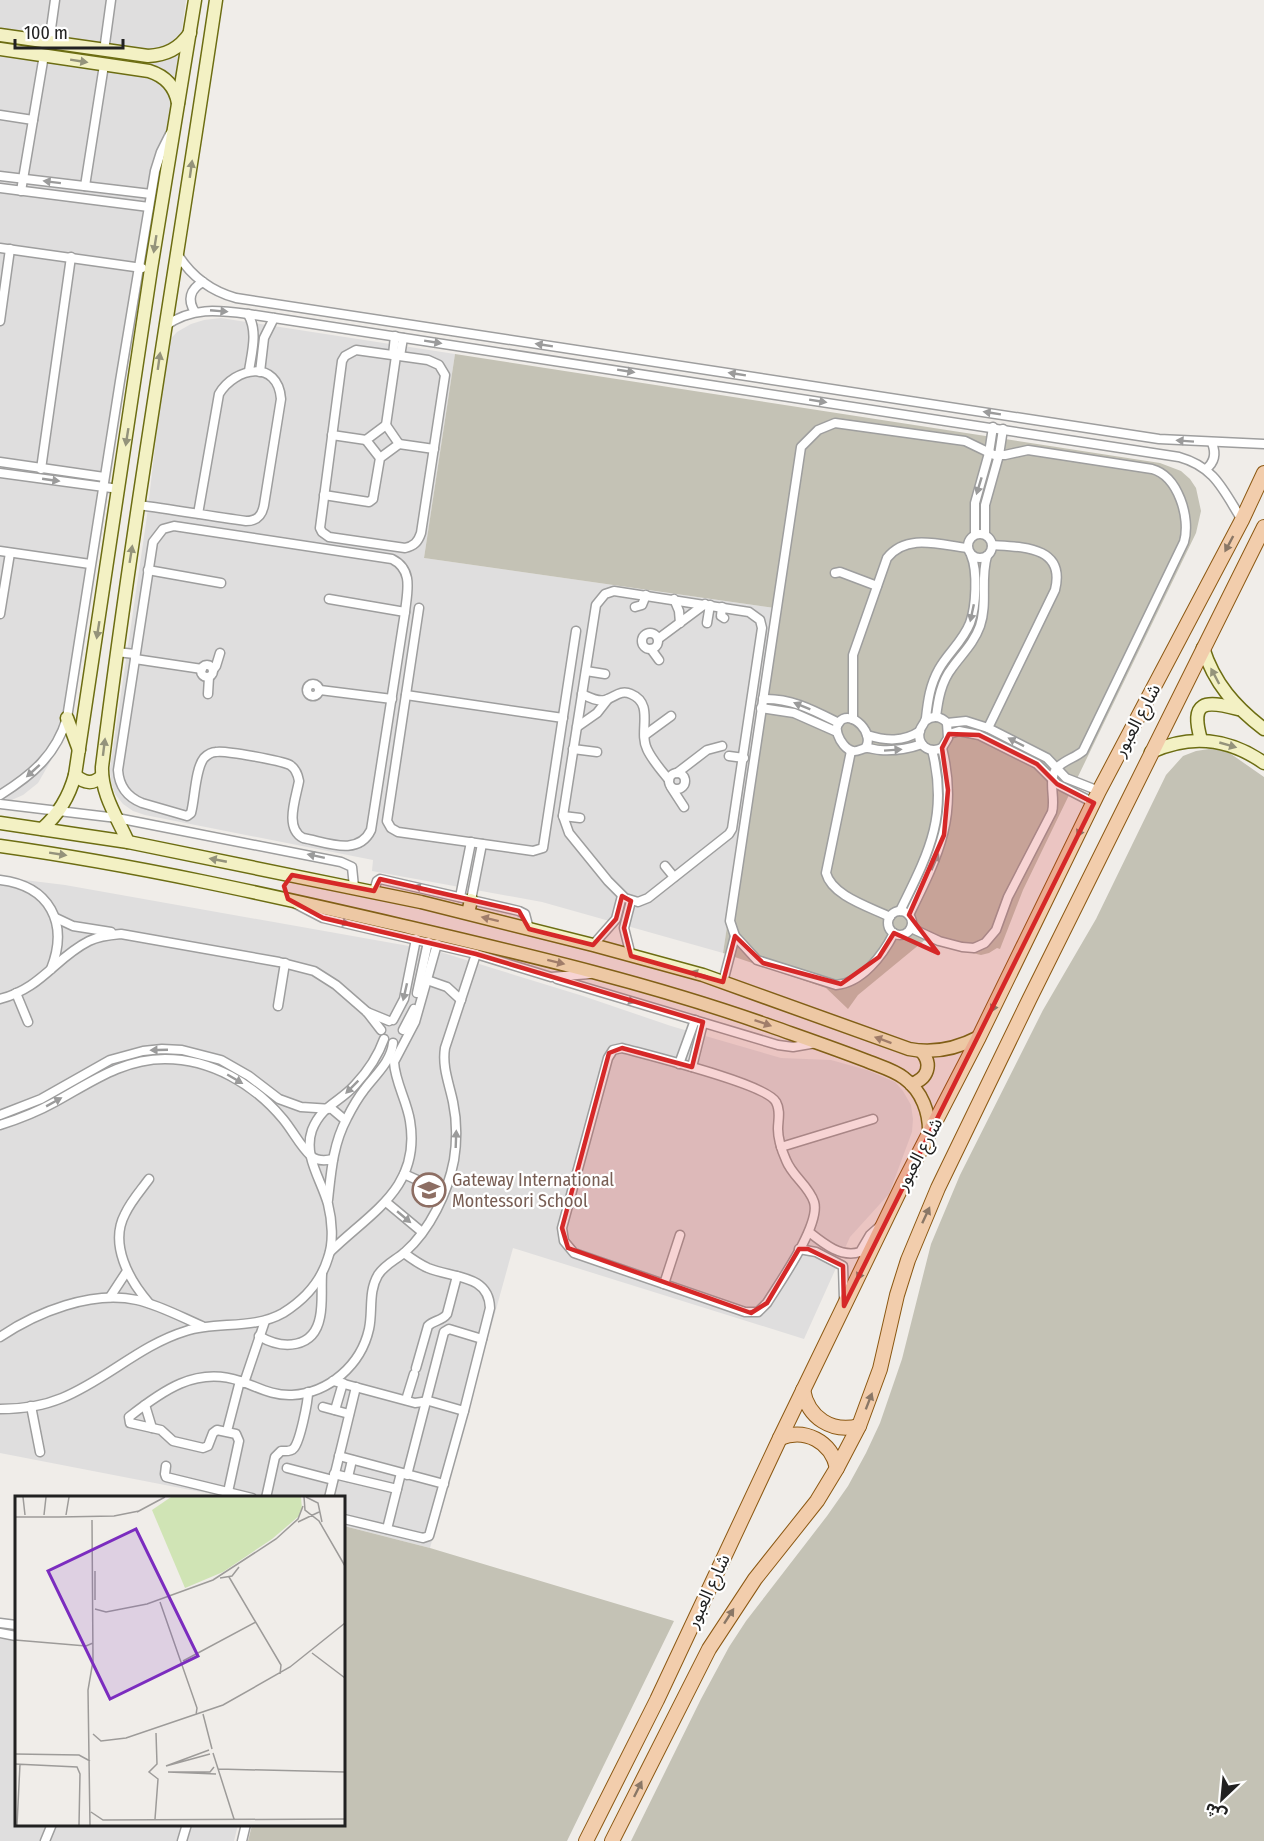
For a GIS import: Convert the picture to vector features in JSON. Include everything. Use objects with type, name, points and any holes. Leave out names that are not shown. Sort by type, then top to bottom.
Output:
[{"type":"main road","name":"شارع العبور","points":[[586,1841],[657,1700],[903,1184],[979,1037],[1096,797],[1242,520],[1264,473]]},
{"type":"main road","name":"شارع العبور","points":[[612,1841],[709,1649],[739,1602],[804,1519],[837,1468],[859,1426],[877,1379],[902,1278],[922,1224],[1030,998],[1264,527]]},
{"type":"main road","points":[[803,1390],[810,1409],[825,1423],[842,1428],[859,1426]]},
{"type":"main road","points":[[780,1438],[797,1434],[814,1438],[831,1452],[837,1468]]},
{"type":"street","points":[[49,43],[55,0]]},
{"type":"street","points":[[104,51],[111,0]]},
{"type":"street","points":[[128,842],[107,798],[102,776],[116,656],[164,327],[178,255],[216,0]]},
{"type":"street","points":[[0,795],[27,777],[46,759],[67,717],[104,477],[175,126],[194,2]]},
{"type":"street","points":[[0,35],[148,56],[172,51],[182,43],[191,29]]},
{"type":"street","points":[[0,49],[157,73],[175,92],[179,104]]},
{"type":"street","points":[[21,191],[44,56]]},
{"type":"street","points":[[148,56],[154,63],[149,71]]},
{"type":"street","points":[[85,186],[104,65]]},
{"type":"street","points":[[0,115],[33,120]]},
{"type":"street","points":[[42,829],[60,810],[75,775],[144,323],[145,268],[151,194],[161,152],[175,126]]},
{"type":"street","points":[[0,176],[151,194]]},
{"type":"street","points":[[0,189],[149,207]]},
{"type":"street","points":[[0,248],[145,268]]},
{"type":"street","points":[[0,321],[10,249]]},
{"type":"street","points":[[178,255],[189,270],[203,282],[219,292],[236,298],[1172,441],[1264,444]]},
{"type":"street","points":[[41,469],[71,257]]},
{"type":"street","points":[[195,312],[191,304],[191,295],[195,287],[203,282]]},
{"type":"street","points":[[144,323],[164,327],[179,317],[213,310],[248,314],[1179,457],[1206,469],[1217,481],[1242,520]]},
{"type":"street","points":[[248,314],[254,328],[249,371]]},
{"type":"street","points":[[260,372],[264,338],[274,318]]},
{"type":"street","points":[[399,337],[386,425],[399,444]]},
{"type":"street","points":[[356,350],[396,356],[434,362],[445,375],[421,533],[411,546],[405,548],[325,535],[320,524],[342,361],[345,356],[356,350]]},
{"type":"street","points":[[139,505],[198,514],[246,521],[257,519],[263,511],[281,399],[278,384],[267,374],[249,371],[234,376],[219,394],[198,514]]},
{"type":"street","points":[[894,933],[879,957],[858,976],[836,985],[763,963],[753,957],[735,936],[729,917],[799,454],[805,442],[821,428],[835,423],[960,440],[999,455],[1028,450],[1158,470],[1173,482],[1186,520],[1184,542],[1083,751],[1056,769],[1053,780],[1052,812],[1008,897],[996,930],[981,946],[962,947],[939,941],[911,928]]},
{"type":"street","points":[[366,440],[386,425]]},
{"type":"street","points":[[867,735],[895,740],[908,737],[920,730],[926,721],[929,695],[934,678],[964,636],[973,614],[975,567],[968,541],[975,534],[975,503],[989,453],[993,427]]},
{"type":"street","points":[[936,717],[944,682],[973,641],[985,606],[985,569],[992,545],[985,534],[985,505],[999,455],[1003,429]]},
{"type":"street","points":[[332,435],[366,440],[380,458]]},
{"type":"street","points":[[1206,469],[1212,463],[1215,455],[1212,442]]},
{"type":"street","points":[[324,495],[371,501],[374,496],[380,458],[399,444],[434,449]]},
{"type":"street","points":[[0,462],[104,477]]},
{"type":"street","points":[[0,473],[119,489]]},
{"type":"street","points":[[174,526],[392,559],[402,566],[408,576],[405,612],[371,830],[361,843],[350,847],[297,835],[292,824],[299,781],[298,775],[290,765],[223,751],[206,756],[199,767],[192,813],[187,816],[142,803],[129,796],[121,784],[118,770],[148,570],[155,537],[163,529],[174,526]]},
{"type":"street","points":[[975,534],[985,534]]},
{"type":"street","points":[[853,719],[853,656],[887,558],[905,544],[920,542],[969,551],[977,558],[987,556]]},
{"type":"street","points":[[988,728],[1055,590],[1057,580],[1050,559],[1037,549],[992,545]]},
{"type":"street","points":[[0,551],[90,564]]},
{"type":"street","points":[[0,614],[10,553]]},
{"type":"street","points":[[148,570],[221,583]]},
{"type":"street","points":[[835,573],[840,572],[877,586]]},
{"type":"street","points":[[614,591],[646,595],[753,614],[760,620],[762,628],[744,758],[731,831],[645,900],[638,902],[622,896],[569,833],[563,816],[598,600],[614,591]]},
{"type":"street","points":[[635,607],[642,605],[646,595]]},
{"type":"street","points":[[329,599],[405,612]]},
{"type":"street","points":[[674,599],[679,611],[680,623]]},
{"type":"street","points":[[707,605],[707,623]]},
{"type":"street","points":[[651,649],[657,644],[658,639],[707,605]]},
{"type":"street","points":[[722,607],[721,616],[724,618]]},
{"type":"street","points":[[419,608],[387,821],[388,825],[398,832],[533,851],[543,848],[576,631]]},
{"type":"street","points":[[658,639],[652,633],[646,634],[643,638],[644,645],[651,649],[658,660]]},
{"type":"street","points":[[1203,648],[1218,681],[1239,709],[1264,729]]},
{"type":"street","points":[[211,673],[220,653]]},
{"type":"street","points":[[116,656],[202,669],[209,666],[211,673],[208,694]]},
{"type":"street","points":[[586,671],[605,674]]},
{"type":"street","points":[[320,690],[392,699]]},
{"type":"street","points":[[582,694],[600,700],[625,692],[637,697],[645,709],[647,750],[684,807]]},
{"type":"street","points":[[406,694],[563,718]]},
{"type":"street","points":[[577,727],[597,713],[608,699]]},
{"type":"street","points":[[762,703],[838,727]]},
{"type":"street","points":[[1201,740],[1196,719],[1201,708],[1215,703],[1239,709]]},
{"type":"street","points":[[645,735],[671,716]]},
{"type":"street","points":[[67,717],[79,752]]},
{"type":"street","points":[[865,748],[868,744],[867,735],[861,725],[853,719],[844,718],[838,727],[841,742],[851,751],[865,748],[893,750],[921,744],[932,750],[942,748],[949,734],[947,723],[936,717],[926,721]]},
{"type":"street","points":[[947,723],[966,721],[988,728],[1047,758],[1056,769],[1096,797]]},
{"type":"street","points":[[920,730],[921,744]]},
{"type":"street","points":[[949,734],[964,731],[979,735],[1037,764],[1060,786],[1096,797]]},
{"type":"street","points":[[1151,752],[1180,742],[1201,740],[1232,746],[1264,763]]},
{"type":"street","points":[[670,783],[672,775],[707,750],[722,746]]},
{"type":"street","points":[[904,913],[935,862],[946,824],[948,780],[942,748]]},
{"type":"street","points":[[573,749],[597,752]]},
{"type":"street","points":[[904,913],[930,847],[936,825],[938,780],[932,750]]},
{"type":"street","points":[[851,751],[826,873],[834,889],[890,917]]},
{"type":"street","points":[[729,756],[744,758]]},
{"type":"street","points":[[670,783],[679,789],[684,785],[684,777],[677,773]]},
{"type":"street","points":[[75,775],[88,782],[98,780],[102,776]]},
{"type":"street","points":[[0,804],[117,818],[341,862],[352,867],[354,887]]},
{"type":"street","points":[[563,816],[580,818]]},
{"type":"street","points":[[0,823],[128,842],[374,891],[463,912],[594,945],[723,982],[909,1049],[921,1051],[951,1048],[979,1037]]},
{"type":"street","points":[[466,898],[471,842]]},
{"type":"street","points":[[463,912],[482,844]]},
{"type":"street","points":[[0,846],[135,868],[288,899],[512,951],[710,1005],[819,1043],[898,1074],[911,1084],[925,1104],[929,1120],[929,1136]]},
{"type":"street","points":[[665,866],[674,877]]},
{"type":"street","points":[[255,892],[263,881],[258,868]]},
{"type":"street","points":[[292,875],[286,879],[284,886],[284,893],[288,899],[323,918],[476,954],[778,1045],[793,1047],[819,1043]]},
{"type":"street","points":[[374,891],[380,879],[519,910],[525,915],[529,929]]},
{"type":"street","points":[[0,880],[18,883],[37,892],[60,922],[302,967],[326,977],[367,1012],[382,1035],[393,1043]]},
{"type":"street","points":[[594,945],[616,919],[622,896]]},
{"type":"street","points":[[631,901],[624,928],[631,956]]},
{"type":"street","points":[[894,913],[904,913],[912,921],[911,928],[901,935],[894,933],[888,924],[890,917],[894,913]]},
{"type":"street","points":[[49,972],[57,946],[56,918]]},
{"type":"street","points":[[80,927],[85,934],[86,943]]},
{"type":"street","points":[[0,999],[36,983],[86,943],[99,937],[120,934]]},
{"type":"street","points":[[723,982],[735,936]]},
{"type":"street","points":[[309,1155],[309,1139],[326,1107],[356,1085],[375,1058],[384,1023],[391,1021],[404,999],[416,939]]},
{"type":"street","points":[[393,1043],[401,1038],[414,1006],[427,952],[433,943]]},
{"type":"street","points":[[330,1252],[387,1202],[404,1174],[411,1147],[411,1134],[408,1110],[394,1062],[415,1022],[427,980],[433,943]]},
{"type":"street","points":[[415,949],[427,952]]},
{"type":"street","points":[[228,1492],[239,1441],[236,1434],[215,1431],[208,1446],[203,1448],[173,1441],[164,1431],[132,1424],[128,1420],[130,1415],[168,1389],[187,1380],[219,1376],[272,1394],[290,1395],[308,1392],[333,1381],[352,1364],[365,1341],[376,1279],[384,1268],[404,1253],[422,1232],[444,1192],[453,1162],[456,1131],[444,1058],[476,954]]},
{"type":"street","points":[[278,1006],[285,963]]},
{"type":"street","points":[[551,977],[598,974]]},
{"type":"street","points":[[427,980],[447,987],[461,1000]]},
{"type":"street","points":[[16,993],[28,1022]]},
{"type":"street","points":[[367,1012],[399,1022],[403,1030]]},
{"type":"street","points":[[679,1064],[699,1021]]},
{"type":"street","points":[[692,1067],[699,1021]]},
{"type":"street","points":[[328,1204],[333,1160],[345,1120],[363,1091],[386,1063],[392,1052],[393,1043]]},
{"type":"street","points":[[622,1048],[679,1064],[771,1096],[778,1108],[778,1131],[789,1168],[813,1199],[816,1209],[809,1232],[767,1303],[758,1312],[745,1312],[574,1253],[564,1241],[562,1228],[609,1053],[622,1048]]},
{"type":"street","points":[[0,1115],[41,1099],[92,1069],[124,1056],[162,1049],[202,1054],[220,1060],[241,1071],[268,1092],[291,1104],[311,1108],[326,1107],[337,1112],[345,1120]]},
{"type":"street","points":[[911,1084],[922,1079],[928,1069],[926,1057],[921,1051]]},
{"type":"street","points":[[124,1056],[127,1065]]},
{"type":"street","points":[[0,1125],[38,1111],[98,1077],[127,1065],[164,1059],[202,1064],[238,1080],[261,1096],[281,1117],[309,1155],[328,1204],[331,1226],[330,1252],[322,1273],[311,1289],[282,1313],[265,1321],[202,1326],[184,1331],[146,1348],[92,1383],[63,1398],[32,1406],[0,1409]]},
{"type":"street","points":[[281,1117],[290,1114],[291,1104]]},
{"type":"street","points":[[781,1147],[873,1119]]},
{"type":"street","points":[[309,1155],[321,1161],[333,1160]]},
{"type":"street","points":[[404,1174],[444,1192]]},
{"type":"street","points":[[149,1179],[129,1206],[120,1226],[120,1248],[127,1271],[150,1303]]},
{"type":"street","points":[[387,1202],[422,1232]]},
{"type":"street","points":[[809,1232],[824,1244],[850,1255],[860,1252],[870,1235],[886,1220]]},
{"type":"street","points":[[331,1226],[349,1234]]},
{"type":"street","points":[[664,1284],[681,1235]]},
{"type":"street","points":[[799,1249],[816,1252],[843,1266],[844,1305]]},
{"type":"street","points":[[345,1519],[423,1538],[429,1536],[465,1411],[490,1308],[486,1291],[478,1283],[428,1268],[404,1253]]},
{"type":"street","points":[[110,1297],[127,1271]]},
{"type":"street","points":[[260,1336],[275,1344],[292,1345],[300,1343],[313,1334],[320,1319],[322,1273]]},
{"type":"street","points":[[406,1400],[428,1326],[432,1322],[443,1319],[447,1314],[457,1276]]},
{"type":"street","points":[[0,1337],[57,1309],[110,1297],[150,1303],[202,1326]]},
{"type":"street","points":[[226,1431],[265,1321]]},
{"type":"street","points":[[387,1529],[446,1330],[482,1339]]},
{"type":"street","points":[[333,1381],[418,1403],[426,1401],[465,1411]]},
{"type":"street","points":[[335,1410],[343,1383]]},
{"type":"street","points":[[329,1496],[356,1387]]},
{"type":"street","points":[[266,1496],[275,1457],[278,1453],[291,1450],[296,1446],[307,1408],[308,1392]]},
{"type":"street","points":[[145,1405],[152,1428]]},
{"type":"street","points":[[32,1406],[40,1452]]},
{"type":"street","points":[[323,1407],[349,1414]]},
{"type":"street","points":[[339,1456],[444,1484]]},
{"type":"street","points":[[348,1477],[352,1460]]},
{"type":"street","points":[[166,1466],[166,1477],[247,1496]]},
{"type":"street","points":[[287,1468],[334,1477],[348,1477],[397,1489]]},
{"type":"street","points":[[0,1623],[15,1625]]},
{"type":"street","points":[[0,1633],[15,1636]]},
{"type":"street","points":[[45,1841],[51,1826]]},
{"type":"street","points":[[182,1841],[186,1826]]},
{"type":"street","points":[[242,1841],[246,1826]]},
{"type":"highlighted area","points":[[949,734],[979,735],[1037,764],[1057,784],[1094,803],[844,1306],[843,1266],[808,1249],[799,1249],[767,1303],[751,1313],[568,1248],[562,1228],[609,1053],[622,1048],[692,1067],[703,1022],[476,954],[323,918],[288,899],[284,886],[292,875],[374,891],[380,879],[519,911],[529,929],[593,945],[616,919],[622,896],[631,901],[624,928],[631,956],[723,982],[735,936],[763,963],[841,984],[879,957],[894,933],[938,953],[909,915],[944,835],[948,790],[942,748]]},
{"type":"shaded area","points":[[0,0],[186,0],[176,74],[65,736],[38,783],[23,795],[5,803],[0,802]]},
{"type":"shaded area","points":[[221,318],[455,354],[424,558],[775,608],[723,953],[542,902],[372,871],[373,860],[145,815],[123,804],[115,794],[110,769],[147,516],[167,343],[177,332],[191,324]]},
{"type":"shaded area","points":[[455,354],[1160,463],[1181,471],[1190,479],[1196,488],[1201,511],[1196,533],[1023,890],[1000,949],[997,948],[981,955],[942,946],[926,939],[858,995],[848,1009],[826,988],[723,953],[775,608],[424,558]]},
{"type":"shaded area","points":[[1209,749],[1231,754],[1264,777],[1264,1841],[631,1841],[729,1647],[746,1621],[827,1516],[848,1486],[866,1453],[880,1423],[902,1359],[931,1244],[960,1175],[1043,1010],[1096,919],[1166,775],[1183,756]]},
{"type":"shaded area","points":[[0,877],[65,885],[437,951],[671,1026],[781,1058],[831,1060],[867,1070],[895,1082],[911,1105],[912,1132],[889,1194],[850,1237],[804,1339],[513,1248],[430,1548],[345,1526],[345,1496],[222,1496],[0,1453]]},
{"type":"shaded area","points":[[345,1526],[430,1548],[674,1621],[567,1841],[248,1841],[252,1826],[345,1826]]},
{"type":"shaded area","points":[[0,1638],[15,1641],[15,1826],[238,1826],[234,1841],[0,1841]]},
{"type":"place","name":"Gateway International Montessori School","points":[[429,1190]]}]
